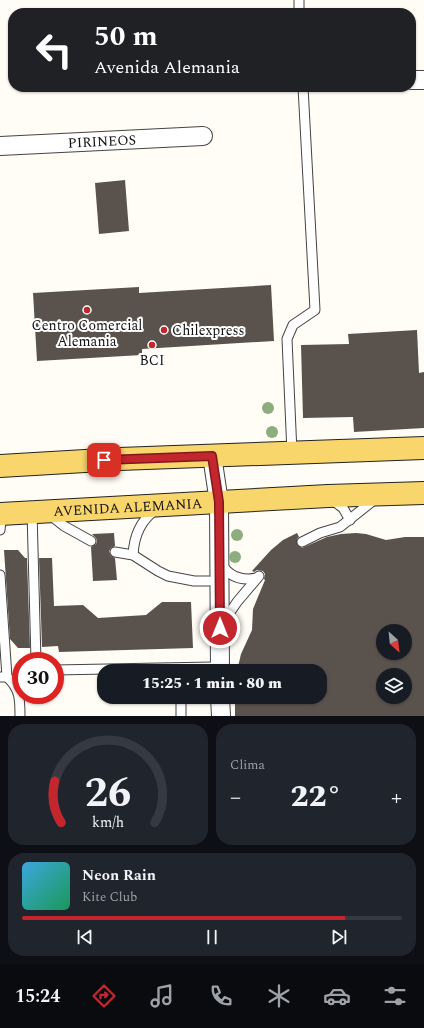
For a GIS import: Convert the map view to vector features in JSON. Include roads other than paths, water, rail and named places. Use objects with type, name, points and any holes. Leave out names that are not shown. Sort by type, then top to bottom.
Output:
[{"type":"main road","points":[[0,466],[119,459],[424,448]]},
{"type":"main road","name":"AVENIDA ALEMANIA","points":[[1,519],[39,511],[162,506],[328,496],[424,493]]},
{"type":"street","name":"PIRINEOS","points":[[0,146],[203,136]]},
{"type":"street","points":[[212,456],[213,502],[209,581],[215,664]]},
{"type":"street","points":[[213,502],[220,560],[220,628],[216,664]]},
{"type":"street","points":[[212,704],[212,716]]},
{"type":"street","points":[[220,704],[221,716]]},
{"type":"lane","points":[[292,453],[287,339],[293,325],[314,310],[303,92]]},
{"type":"lane","points":[[302,542],[320,533],[340,527],[366,505],[387,494]]},
{"type":"lane","points":[[328,496],[343,508],[350,520]]},
{"type":"lane","points":[[133,555],[133,545],[142,523],[151,513],[162,506]]},
{"type":"lane","points":[[36,652],[39,511],[91,541]]},
{"type":"lane","points":[[115,552],[133,555],[168,576],[194,581],[209,581]]},
{"type":"lane","points":[[220,560],[229,573],[236,577],[243,579],[258,577],[237,602],[220,628]]},
{"type":"lane","points":[[0,575],[3,677],[15,684],[20,699],[20,716]]},
{"type":"lane","points":[[64,670],[97,670]]},
{"type":"lane","points":[[181,704],[181,716]]},
{"type":"place","name":"Centro Comercial Alemania","points":[[87,310]]},
{"type":"place","name":"Chilexpress","points":[[164,330]]},
{"type":"place","name":"BCI","points":[[152,345]]}]
